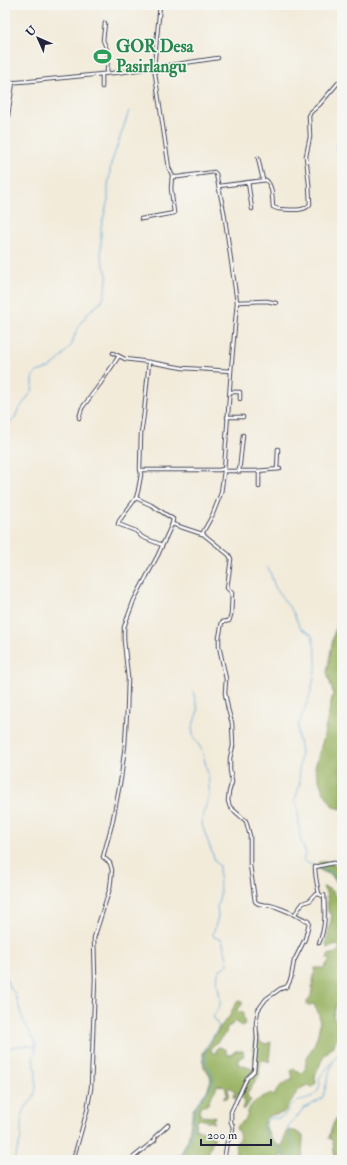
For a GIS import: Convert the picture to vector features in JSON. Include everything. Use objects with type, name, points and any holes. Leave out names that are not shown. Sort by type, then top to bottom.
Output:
[{"type":"street","points":[[141,219],[174,212],[171,188],[172,176],[169,168],[154,67],[160,5]]},
{"type":"street","points":[[105,23],[103,40],[108,52],[107,73]]},
{"type":"street","points":[[5,83],[102,74],[218,58]]},
{"type":"street","points":[[102,74],[102,87]]},
{"type":"street","points":[[219,186],[266,180],[269,181],[274,208],[303,210],[309,206],[309,184],[306,156],[310,137],[309,116],[311,112],[342,80]]},
{"type":"street","points":[[5,135],[13,82]]},
{"type":"street","points":[[258,158],[263,180]]},
{"type":"street","points":[[172,176],[178,177],[214,172],[217,175],[238,302],[230,371],[230,392],[221,493],[218,504],[202,534]]},
{"type":"street","points":[[248,182],[252,209]]},
{"type":"street","points":[[238,302],[267,301],[276,303]]},
{"type":"street","points":[[114,353],[125,358],[183,368],[230,371]]},
{"type":"street","points":[[79,418],[82,408],[120,356]]},
{"type":"street","points":[[149,362],[141,434],[140,478],[136,498],[118,524],[136,532],[142,537],[162,545]]},
{"type":"street","points":[[230,392],[240,392],[240,399]]},
{"type":"street","points":[[227,417],[243,417]]},
{"type":"street","points":[[239,472],[242,435]]},
{"type":"street","points":[[140,470],[224,470],[239,472],[279,469],[278,449]]},
{"type":"street","points":[[258,487],[259,471]]},
{"type":"street","points":[[73,1160],[90,1099],[95,979],[94,938],[110,888],[112,870],[110,863],[103,857],[114,817],[125,746],[128,678],[124,627],[134,600],[156,560],[173,519],[151,505],[136,498]]},
{"type":"street","points":[[172,524],[202,534],[229,555],[231,559],[227,588],[232,593],[231,615],[229,621],[222,622],[218,638],[226,679],[225,698],[232,724],[233,746],[230,758],[232,781],[229,792],[229,804],[246,821],[250,836],[250,865],[255,902],[258,904],[268,904],[283,908],[309,922],[305,939],[295,958],[288,985],[266,999],[258,1010],[254,1071],[247,1078],[231,1112],[231,1122],[234,1127],[232,1135],[227,1142],[224,1160]]},
{"type":"street","points":[[319,894],[317,880],[315,877],[315,867],[333,863],[342,865]]},
{"type":"street","points":[[294,915],[303,903],[311,900],[314,895],[324,895],[324,927],[319,943]]},
{"type":"street","points":[[130,1160],[154,1141],[156,1139],[155,1136],[168,1125]]},
{"type":"green space","points":[[342,611],[342,765],[340,768],[342,776],[342,809],[333,807],[322,789],[315,767],[323,740],[333,693],[327,672],[334,633]]},
{"type":"green space","points":[[319,862],[327,862],[342,869],[342,889],[331,875],[318,869],[317,864]]},
{"type":"green space","points":[[323,887],[332,891],[342,903],[342,966],[340,972],[342,978],[342,999],[338,1000],[333,1016],[338,1024],[337,1039],[323,1057],[316,1074],[316,1083],[313,1087],[305,1086],[300,1089],[283,1113],[270,1116],[264,1122],[270,1137],[279,1146],[282,1146],[287,1131],[295,1131],[303,1136],[302,1160],[284,1160],[283,1154],[281,1154],[281,1160],[231,1160],[236,1152],[235,1146],[240,1137],[239,1131],[236,1127],[247,1117],[250,1106],[264,1096],[270,1094],[274,1096],[281,1085],[293,1079],[291,1070],[294,1069],[302,1073],[305,1071],[307,1058],[317,1038],[320,1019],[319,1015],[314,1004],[309,1006],[307,1005],[307,1002],[311,996],[315,968],[325,968],[330,960],[327,958],[328,955],[336,953],[340,948],[336,944],[327,948],[326,942],[332,914],[328,912],[327,895]]},
{"type":"green space","points":[[238,1001],[242,1002],[242,1005],[237,1010],[239,1013],[241,1011],[243,1012],[245,1024],[241,1026],[236,1021],[227,1027],[226,1033],[211,1048],[212,1052],[215,1054],[217,1048],[220,1047],[226,1050],[226,1054],[228,1055],[231,1055],[235,1051],[243,1051],[244,1056],[239,1058],[238,1064],[255,1070],[257,1065],[253,1054],[255,1034],[258,1035],[260,1042],[266,1044],[271,1042],[270,1061],[260,1061],[259,1075],[247,1093],[251,1100],[245,1109],[242,1109],[244,1103],[243,1097],[238,1094],[236,1099],[234,1098],[233,1096],[235,1091],[230,1087],[228,1090],[228,1097],[224,1099],[227,1094],[225,1087],[217,1085],[208,1104],[205,1106],[201,1105],[199,1110],[201,1116],[214,1116],[214,1123],[200,1119],[196,1121],[195,1129],[209,1131],[215,1139],[212,1142],[206,1160],[178,1160],[179,1155],[188,1140],[193,1110],[207,1091],[211,1080],[210,1075],[204,1067],[203,1053],[220,1027],[229,1017]]},
{"type":"green space","points":[[342,1109],[342,1160],[335,1160],[333,1142],[331,1138],[329,1139],[329,1137],[333,1124]]},
{"type":"waterway","points":[[5,424],[10,423],[15,418],[17,412],[32,391],[32,377],[37,372],[49,368],[59,360],[72,344],[81,322],[90,311],[101,302],[104,296],[107,275],[101,256],[101,227],[108,200],[111,164],[129,111]]},
{"type":"waterway","points":[[342,138],[337,142],[336,146],[338,152],[342,153]]},
{"type":"waterway","points":[[267,567],[275,587],[293,612],[300,628],[311,634],[316,653],[316,668],[310,695],[298,726],[298,737],[301,751],[299,771],[300,784],[295,800],[298,810],[300,838],[306,854],[303,859],[305,862],[315,866]]},
{"type":"waterway","points":[[180,1160],[190,1138],[196,1107],[210,1088],[213,1081],[206,1063],[205,1055],[209,1044],[219,1027],[213,1016],[220,1005],[217,982],[218,973],[228,964],[222,940],[214,937],[213,934],[218,917],[217,907],[220,895],[219,866],[215,861],[202,825],[203,813],[209,798],[209,784],[202,750],[194,738],[192,729],[198,710],[193,691]]},
{"type":"waterway","points":[[318,867],[331,872],[342,887]]},
{"type":"waterway","points":[[5,977],[15,994],[24,1022],[36,1045],[33,1057],[36,1088],[32,1099],[24,1111],[20,1142],[14,1160]]},
{"type":"waterway","points":[[342,996],[339,1010],[339,1017],[342,1024]]},
{"type":"waterway","points":[[5,1049],[20,1046],[36,1047]]},
{"type":"waterway","points":[[286,1160],[284,1152],[271,1142],[263,1127],[269,1118],[279,1118],[285,1115],[294,1103],[309,1098],[315,1094],[320,1086],[319,1078],[342,1050]]},
{"type":"waterway","points":[[294,1160],[295,1151],[293,1142],[290,1138],[288,1129],[289,1125],[304,1108],[323,1097],[333,1063]]},
{"type":"place","name":"GOR Desa Pasirlangu","points":[[103,56]]}]
